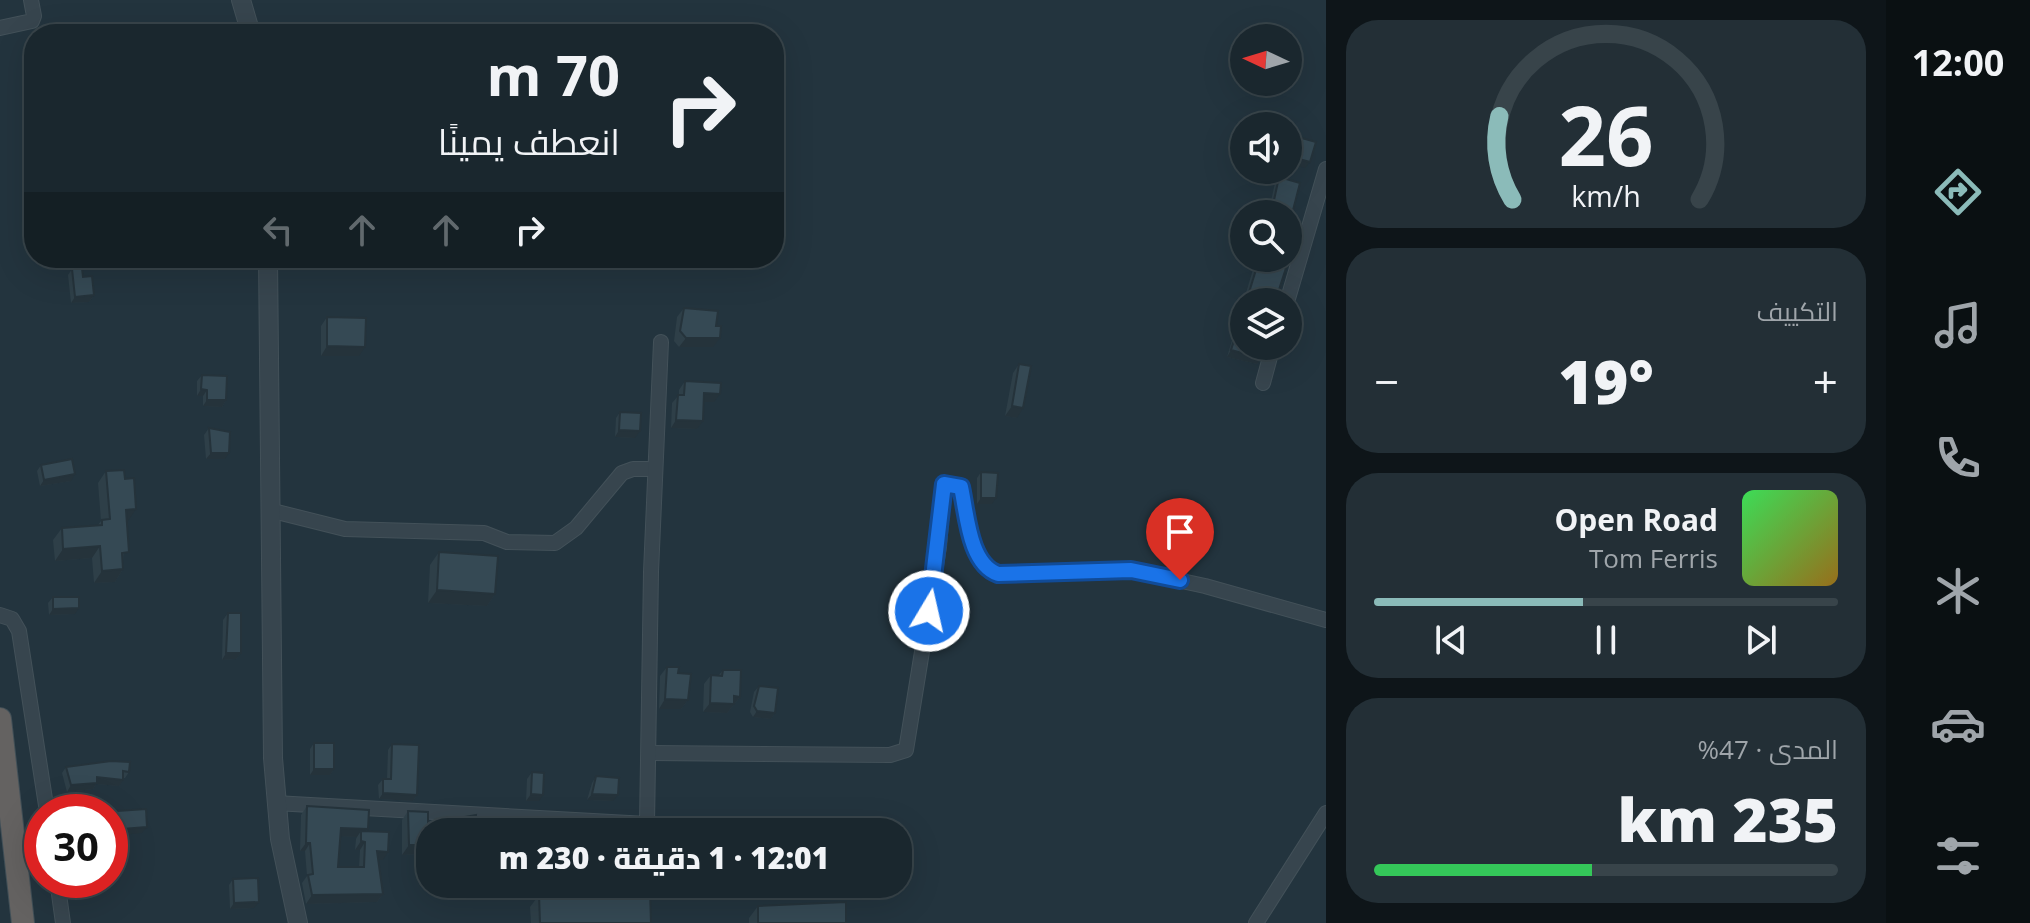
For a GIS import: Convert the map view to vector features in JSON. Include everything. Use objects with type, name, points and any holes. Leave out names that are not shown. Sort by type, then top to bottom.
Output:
[{"type":"highway","points":[[0,719],[23,923]]},
{"type":"street","points":[[0,28],[32,21],[31,0]]},
{"type":"street","points":[[241,0],[249,24]]},
{"type":"street","points":[[1291,288],[1326,169]]},
{"type":"street","points":[[268,268],[275,803],[298,923]]},
{"type":"street","points":[[275,803],[646,825],[661,342]]},
{"type":"street","points":[[1263,383],[1269,360]]},
{"type":"street","points":[[269,510],[345,529],[484,533],[507,542],[555,543],[576,528],[622,473],[633,469],[655,469]]},
{"type":"street","points":[[650,753],[890,755],[906,750],[939,547],[944,484],[961,487],[977,555],[990,571],[998,574],[1131,570],[1205,586],[1326,620]]},
{"type":"street","points":[[0,615],[12,619],[19,631],[44,794]]},
{"type":"street","points":[[1256,923],[1326,813]]},
{"type":"street","points":[[60,898],[63,923]]},
{"type":"building","points":[[1302,138],[1316,142],[1310,162],[1302,160]]},
{"type":"building","points":[[1277,184],[1300,184],[1296,200],[1274,200]]},
{"type":"building","points":[[82,268],[83,277],[92,276],[94,295],[75,297],[72,269]]},
{"type":"building","points":[[1255,272],[1285,272],[1280,288],[1250,288]]},
{"type":"building","points":[[684,308],[718,311],[716,326],[721,326],[720,338],[686,338],[680,331]]},
{"type":"building","points":[[327,317],[366,318],[365,347],[327,346]]},
{"type":"building","points":[[1019,364],[1031,366],[1023,408],[1012,406]]},
{"type":"building","points":[[202,375],[227,376],[226,400],[207,400],[207,390],[201,389]]},
{"type":"building","points":[[685,381],[721,383],[720,394],[704,393],[703,421],[676,420],[678,395],[684,395]]},
{"type":"building","points":[[620,412],[641,413],[640,431],[619,430]]},
{"type":"building","points":[[209,428],[230,432],[229,453],[211,453]]},
{"type":"building","points":[[72,459],[75,474],[44,480],[41,465]]},
{"type":"building","points":[[124,470],[125,479],[134,478],[136,509],[126,510],[129,552],[122,553],[123,569],[102,571],[100,546],[63,549],[62,528],[102,525],[102,520],[110,519],[106,471]]},
{"type":"building","points":[[981,472],[998,473],[996,498],[981,498]]},
{"type":"building","points":[[439,552],[498,556],[495,594],[437,590]]},
{"type":"building","points":[[53,597],[79,597],[79,608],[53,609]]},
{"type":"building","points":[[228,613],[241,613],[241,653],[226,653]]},
{"type":"building","points":[[667,667],[679,667],[678,673],[691,674],[688,700],[665,699]]},
{"type":"building","points":[[723,670],[741,670],[740,697],[734,696],[734,704],[710,703],[711,675],[722,676]]},
{"type":"building","points":[[759,686],[778,688],[775,713],[757,711],[754,706]]},
{"type":"building","points":[[314,743],[334,743],[334,769],[314,769]]},
{"type":"building","points":[[392,744],[419,745],[417,795],[383,793],[383,779],[391,779]]},
{"type":"building","points":[[111,761],[130,762],[129,772],[123,771],[123,780],[97,777],[97,783],[71,785],[66,767]]},
{"type":"building","points":[[532,772],[544,773],[543,795],[531,794]]},
{"type":"building","points":[[596,776],[619,778],[618,795],[592,794]]},
{"type":"building","points":[[307,806],[369,810],[368,829],[341,828],[338,867],[364,867],[365,842],[361,841],[361,831],[389,832],[388,852],[377,851],[383,894],[312,895],[308,875],[313,874],[310,843],[306,843]]},
{"type":"building","points":[[146,809],[147,827],[128,829],[128,810]]},
{"type":"building","points":[[408,811],[428,812],[428,818],[416,818],[416,845],[409,845]]},
{"type":"building","points":[[258,878],[259,902],[234,903],[233,879]]},
{"type":"building","points":[[539,898],[650,898],[651,923],[540,923]]},
{"type":"building","points":[[846,902],[846,923],[758,923],[758,906]]},
{"type":"route","points":[[929,611],[939,547],[944,484],[961,487],[977,555],[990,571],[998,574],[1131,570],[1180,580]]}]
